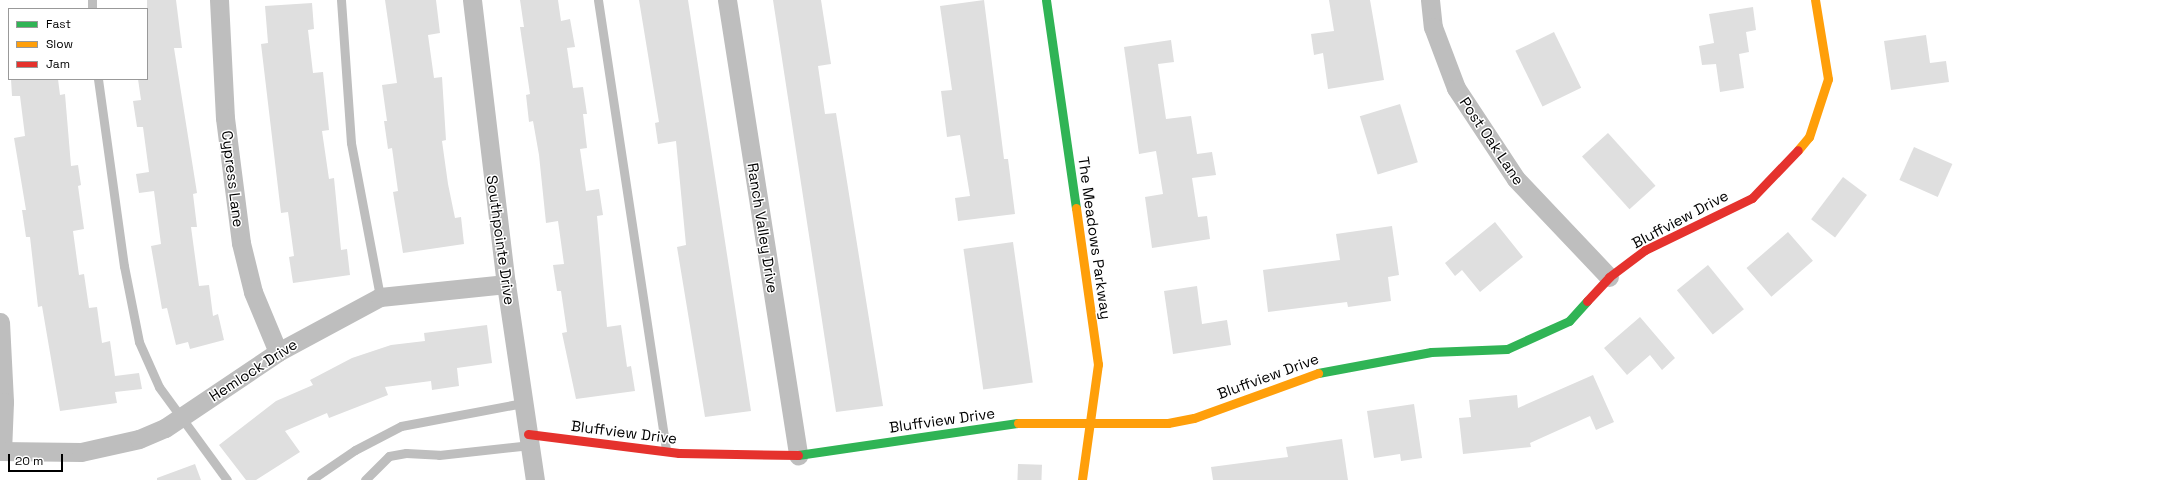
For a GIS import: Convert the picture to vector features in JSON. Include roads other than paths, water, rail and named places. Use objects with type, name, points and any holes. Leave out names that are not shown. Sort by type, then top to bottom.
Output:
[{"type":"street","name":"Cypress Lane","points":[[219,0],[225,118],[241,243],[253,292],[278,352]]},
{"type":"street","name":"Southpointe Drive","points":[[472,0],[506,284],[535,480]]},
{"type":"street","name":"Ranch Valley Drive","points":[[727,0],[798,455]]},
{"type":"street","name":"The Meadows Parkway","points":[[1046,0],[1098,364],[1093,420],[1082,480]]},
{"type":"street","name":"Post Oak Lane","points":[[1430,0],[1433,27],[1456,88],[1516,179],[1609,278]]},
{"type":"street","name":"Bluffview Drive","points":[[529,439],[666,451],[798,455],[1018,423],[1093,420],[1154,424],[1182,421],[1332,368],[1431,352],[1507,349],[1570,321],[1609,278],[1646,250],[1752,198],[1782,171],[1809,137],[1821,108],[1828,79],[1815,0]]},
{"type":"street","name":"Hemlock Drive","points":[[1,451],[81,452],[107,448],[165,428],[278,352],[380,297],[506,284]]},
{"type":"street","points":[[0,322],[4,402],[1,451]]},
{"type":"lane","points":[[341,0],[351,143],[380,297]]},
{"type":"lane","points":[[598,0],[666,451]]},
{"type":"lane","points":[[98,80],[124,266],[139,342],[159,387],[179,418],[227,480]]},
{"type":"lane","points":[[311,480],[355,450],[401,426],[431,418],[523,403]]},
{"type":"lane","points":[[365,480],[389,456],[406,453],[439,456],[529,439]]}]
